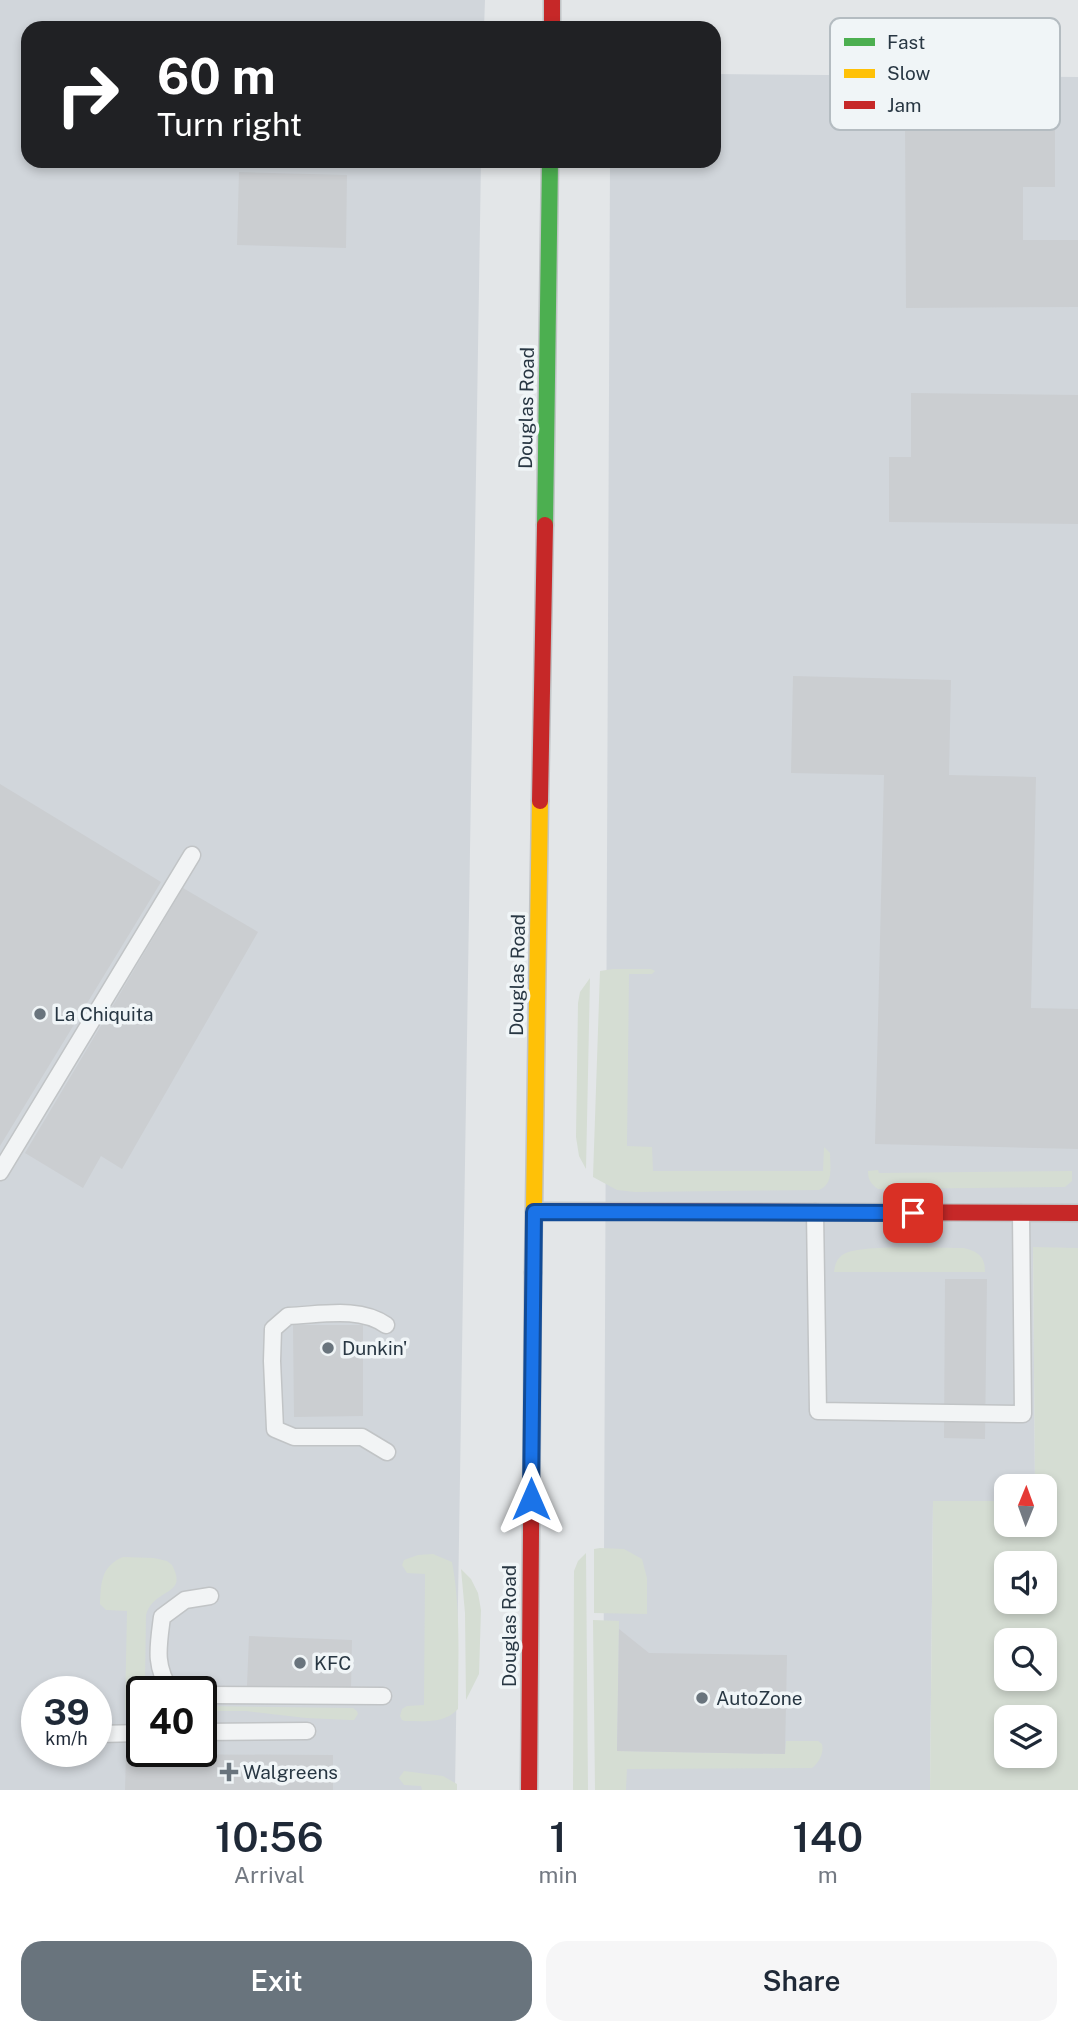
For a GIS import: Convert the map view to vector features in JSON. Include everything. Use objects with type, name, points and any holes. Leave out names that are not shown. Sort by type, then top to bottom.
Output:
[{"type":"street","points":[[552,0],[552,21]]},
{"type":"street","name":"Douglas Road","points":[[529,1790],[534,1212],[550,168]]},
{"type":"street","points":[[534,1212],[1078,1213]]},
{"type":"lane","points":[[0,1172],[192,855]]},
{"type":"lane","points":[[815,1212],[818,1411],[1023,1414],[1021,1213]]},
{"type":"lane","points":[[386,1325],[375,1317],[357,1314],[288,1316],[274,1329],[272,1361],[275,1429],[294,1437],[362,1437],[387,1452]]},
{"type":"lane","points":[[161,1676],[158,1646],[162,1616],[185,1600],[210,1596]]},
{"type":"lane","points":[[217,1695],[383,1696]]},
{"type":"lane","points":[[217,1732],[307,1731]]},
{"type":"shaded area","points":[[0,0],[485,0],[484,21],[21,21],[21,168],[481,168],[455,1790],[0,1790]]},
{"type":"shaded area","points":[[721,74],[830,75],[830,130],[1060,130],[1060,77],[1078,77],[1078,1248],[1033,1248],[1035,1474],[994,1474],[994,1501],[933,1502],[930,1790],[603,1790],[610,168],[721,168]]},
{"type":"shaded area","points":[[600,971],[655,971],[652,974],[629,974],[627,1146],[652,1147],[653,1171],[823,1171],[824,1147],[830,1153],[830,1169],[829,1179],[824,1187],[819,1190],[635,1192],[617,1190],[593,1177]]},
{"type":"shaded area","points":[[590,978],[586,1169],[579,1156],[576,1137],[578,1003],[580,992]]},
{"type":"shaded area","points":[[878,1170],[879,1173],[1072,1171],[1072,1181],[1065,1187],[878,1189],[870,1182],[868,1171]]},
{"type":"shaded area","points":[[920,1247],[964,1248],[980,1256],[985,1272],[834,1272],[840,1257],[853,1251]]},
{"type":"shaded area","points":[[1033,1247],[1078,1248],[1078,1790],[930,1790],[933,1501],[994,1501],[994,1537],[1057,1537],[1057,1474],[1035,1474]]},
{"type":"shaded area","points":[[594,1549],[624,1549],[642,1559],[647,1578],[647,1614],[594,1613]]},
{"type":"shaded area","points":[[586,1553],[588,1790],[573,1790],[574,1571],[578,1561]]},
{"type":"shaded area","points":[[433,1554],[452,1562],[455,1580],[458,1617],[458,1709],[440,1719],[405,1721],[400,1716],[402,1709],[424,1705],[425,1574],[407,1573],[402,1565],[404,1560],[418,1555]]},
{"type":"shaded area","points":[[123,1557],[167,1561],[176,1575],[173,1588],[150,1606],[146,1615],[145,1676],[126,1676],[126,1710],[125,1710],[127,1611],[106,1610],[100,1604],[106,1570]]},
{"type":"shaded area","points":[[461,1569],[471,1579],[478,1593],[481,1610],[479,1674],[466,1700],[465,1613]]},
{"type":"shaded area","points":[[593,1620],[619,1621],[617,1751],[785,1754],[786,1741],[818,1741],[822,1744],[819,1760],[812,1768],[627,1769],[626,1790],[595,1790]]},
{"type":"shaded area","points":[[217,1706],[353,1708],[358,1714],[354,1720],[217,1711]]},
{"type":"shaded area","points":[[404,1771],[443,1776],[457,1784],[457,1790],[422,1790],[421,1786],[404,1785],[399,1778]]},
{"type":"building","points":[[905,130],[1055,130],[1055,187],[1023,187],[1023,240],[1078,240],[1078,307],[906,308]]},
{"type":"building","points":[[239,172],[347,175],[346,248],[237,245]]},
{"type":"building","points":[[911,393],[1078,395],[1078,524],[889,522],[889,457],[911,457]]},
{"type":"building","points":[[793,676],[951,680],[949,775],[1036,777],[1031,1008],[1078,1009],[1078,1149],[875,1144],[884,775],[791,773]]},
{"type":"building","name":"La Chiquita","points":[[0,784],[161,882],[0,1146]]},
{"type":"building","points":[[183,888],[258,932],[122,1169],[101,1156],[83,1188],[25,1153]]},
{"type":"building","points":[[945,1279],[987,1279],[985,1439],[944,1438]]},
{"type":"building","name":"Dunkin'","points":[[293,1325],[363,1325],[363,1416],[294,1417]]},
{"type":"building","name":"AutoZone","points":[[619,1629],[649,1653],[787,1655],[785,1754],[617,1751]]},
{"type":"building","name":"KFC","points":[[249,1636],[352,1640],[351,1689],[247,1686]]},
{"type":"building","name":"Walgreens","points":[[126,1754],[126,1767],[217,1767],[217,1754],[333,1755],[333,1790],[125,1790]]},
{"type":"traffic: fast","points":[[545,525],[550,168]]},
{"type":"traffic: slow","points":[[533,1273],[540,801]]},
{"type":"traffic: jam","points":[[552,0],[552,21]]},
{"type":"traffic: jam","points":[[540,801],[545,525]]},
{"type":"traffic: jam","points":[[534,1211],[1078,1213]]},
{"type":"traffic: jam","points":[[529,1790],[533,1273]]},
{"type":"place","name":"La Chiquita","points":[[40,1014]]},
{"type":"place","name":"Dunkin'","points":[[328,1348]]},
{"type":"place","name":"KFC","points":[[300,1663]]},
{"type":"place","name":"AutoZone","points":[[702,1698]]},
{"type":"place","name":"Walgreens","points":[[229,1772]]},
{"type":"route","points":[[531,1499],[534,1212],[913,1213]]}]
